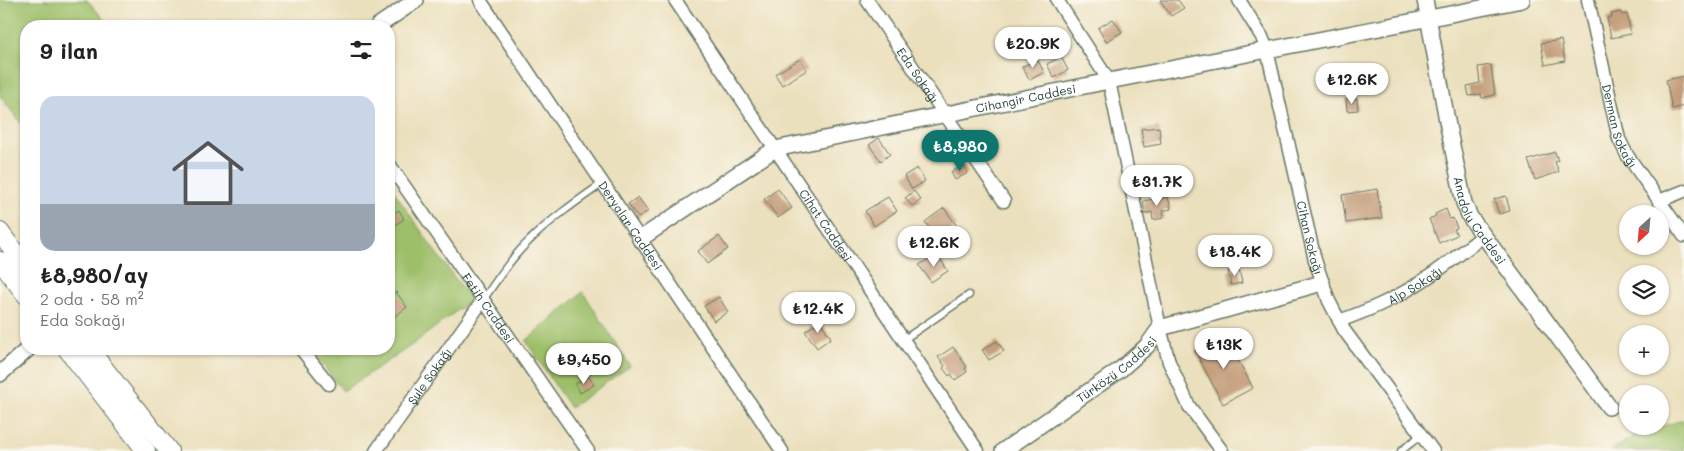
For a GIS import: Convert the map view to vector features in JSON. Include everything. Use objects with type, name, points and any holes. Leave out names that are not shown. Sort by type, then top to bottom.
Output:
[{"type":"main road","points":[[0,232],[20,259]]},
{"type":"main road","points":[[0,261],[20,287]]},
{"type":"main road","points":[[72,355],[146,451]]},
{"type":"main road","points":[[94,355],[169,451]]},
{"type":"street","points":[[387,20],[416,0]]},
{"type":"street","name":"Deryalar Caddesi","points":[[480,0],[782,451]]},
{"type":"street","name":"Cihat Caddesi","points":[[675,0],[978,451]]},
{"type":"street","name":"Eda Sokağı","points":[[867,0],[1004,201]]},
{"type":"street","points":[[1057,0],[1110,81],[1160,328],[1169,362],[1190,406],[1222,451]]},
{"type":"street","name":"Cihan Sokağı","points":[[1239,0],[1262,37],[1267,50],[1315,260],[1329,301],[1339,321],[1433,451]]},
{"type":"street","name":"Anadolu Caddesi","points":[[1426,0],[1464,203],[1470,217],[1610,407]]},
{"type":"street","name":"Cihangir Caddesi","points":[[640,239],[775,149],[1522,0]]},
{"type":"street","name":"Derman Sokağı","points":[[1588,0],[1619,139],[1627,155],[1684,236]]},
{"type":"street","name":"Fetih Caddesi","points":[[395,173],[588,451]]},
{"type":"street","points":[[1659,201],[1684,191]]},
{"type":"street","name":"Alp Sokağı","points":[[1339,321],[1379,305],[1410,289],[1483,236]]},
{"type":"street","name":"Türközü Caddesi","points":[[1003,451],[1121,369],[1147,346],[1160,328],[1322,283]]},
{"type":"street","name":"Şule Sokağı","points":[[376,451],[483,300]]},
{"type":"street","points":[[0,374],[21,355]]},
{"type":"street","points":[[306,355],[328,384]]},
{"type":"lane","points":[[483,300],[512,260],[529,241],[602,183]]},
{"type":"lane","points":[[903,340],[969,295]]},
{"type":"lane","points":[[1401,451],[1421,435]]},
{"type":"green space","points":[[0,0],[87,0],[105,20],[20,20],[20,122],[0,96]]},
{"type":"green space","points":[[395,193],[471,300],[412,345],[343,391],[315,355],[395,355]]},
{"type":"green space","points":[[583,292],[630,366],[570,408],[526,341]]},
{"type":"green space","points":[[1684,420],[1684,451],[1610,451],[1635,435],[1669,435],[1669,424]]},
{"type":"building","points":[[1160,0],[1178,0],[1184,8],[1171,16]]},
{"type":"building","points":[[1621,12],[1622,15],[1627,14],[1631,34],[1611,38],[1607,18],[1612,17],[1611,14]]},
{"type":"building","points":[[1113,19],[1122,32],[1106,42],[1098,28]]},
{"type":"building","points":[[1561,40],[1565,61],[1545,65],[1541,43]]},
{"type":"building","points":[[1061,57],[1068,70],[1054,78],[1047,64]]},
{"type":"building","points":[[800,59],[807,70],[782,85],[775,74]]},
{"type":"building","points":[[1037,59],[1044,72],[1030,80],[1022,67]]},
{"type":"building","points":[[1491,65],[1495,95],[1482,98],[1481,94],[1469,96],[1467,86],[1480,83],[1478,67]]},
{"type":"building","points":[[1684,76],[1684,106],[1672,109],[1666,80]]},
{"type":"building","points":[[1357,98],[1358,110],[1347,111],[1346,99]]},
{"type":"building","points":[[1159,127],[1161,144],[1144,147],[1141,129]]},
{"type":"building","points":[[879,138],[890,154],[881,161],[869,145]]},
{"type":"building","points":[[1555,152],[1558,161],[1555,162],[1559,172],[1535,180],[1528,160]]},
{"type":"building","points":[[964,165],[968,173],[955,180],[951,172]]},
{"type":"building","points":[[917,168],[925,181],[912,189],[904,176]]},
{"type":"building","points":[[778,189],[792,208],[778,218],[764,199]]},
{"type":"building","points":[[1377,189],[1382,218],[1346,223],[1342,195]]},
{"type":"building","points":[[914,191],[921,200],[912,206],[905,198]]},
{"type":"building","points":[[1506,196],[1510,211],[1499,214],[1494,199]]},
{"type":"building","points":[[638,197],[648,211],[638,218],[628,204]]},
{"type":"building","points":[[888,197],[897,211],[874,226],[865,211]]},
{"type":"building","points":[[1168,197],[1171,209],[1163,211],[1164,218],[1153,220],[1152,212],[1145,214],[1143,201]]},
{"type":"building","points":[[944,208],[957,226],[938,240],[925,222]]},
{"type":"building","points":[[1446,209],[1450,219],[1453,218],[1457,228],[1454,229],[1457,235],[1439,243],[1429,219]]},
{"type":"building","points":[[399,210],[404,219],[395,225],[395,212]]},
{"type":"building","points":[[719,236],[728,249],[707,264],[698,251]]},
{"type":"building","points":[[937,254],[948,271],[931,282],[919,265]]},
{"type":"building","points":[[1239,269],[1242,283],[1231,285],[1228,271]]},
{"type":"building","points":[[395,293],[407,307],[395,316]]},
{"type":"building","points":[[719,297],[728,312],[714,321],[704,306]]},
{"type":"building","points":[[820,321],[831,338],[817,348],[805,331]]},
{"type":"building","points":[[1225,335],[1253,388],[1223,404],[1195,351]]},
{"type":"building","points":[[997,341],[1004,351],[989,360],[982,350]]},
{"type":"building","points":[[566,344],[571,353],[557,361],[552,352]]},
{"type":"building","points":[[953,347],[967,367],[965,368],[967,372],[955,380],[943,368],[945,366],[938,357]]},
{"type":"building","points":[[588,376],[594,385],[580,393],[575,384]]}]
